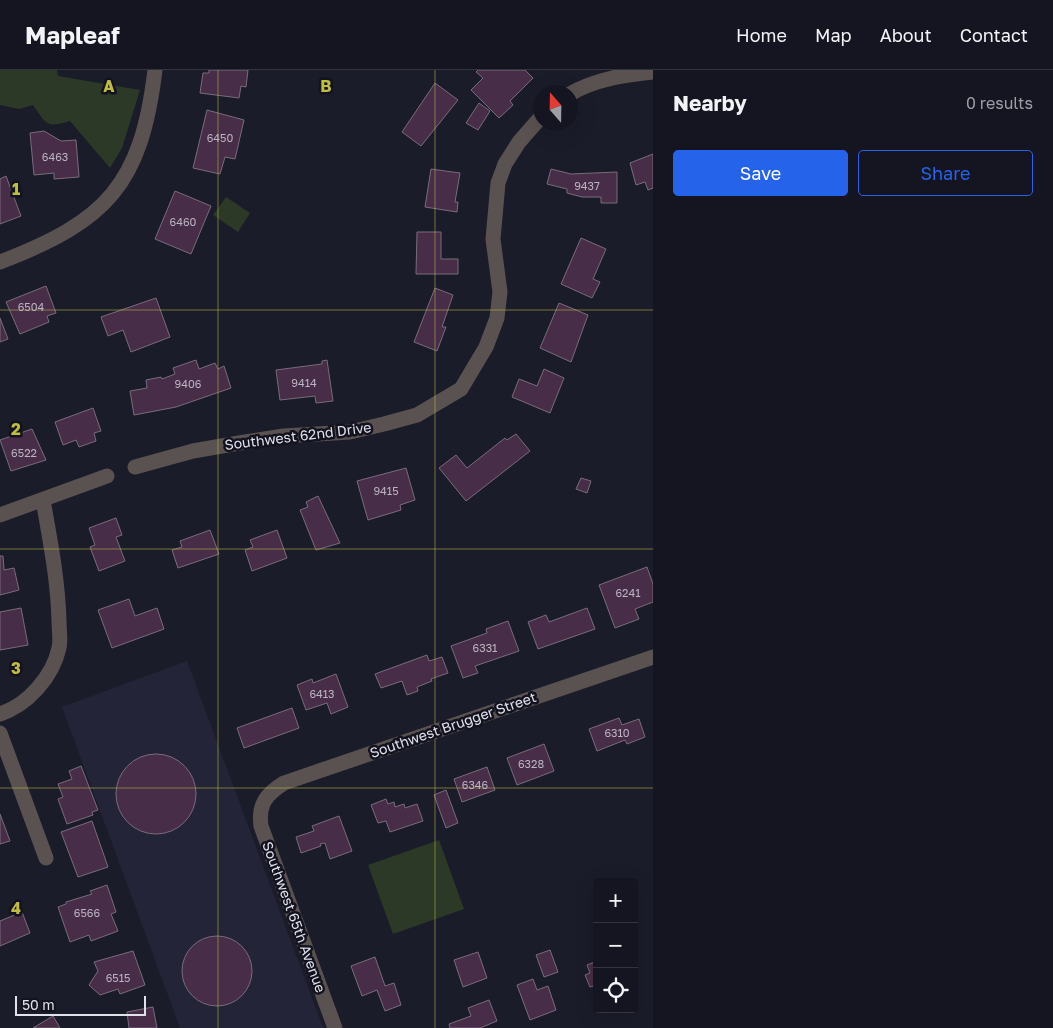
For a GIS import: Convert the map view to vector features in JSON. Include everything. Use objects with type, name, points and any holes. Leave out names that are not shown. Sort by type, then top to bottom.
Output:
[{"type":"street","points":[[0,262],[73,230],[102,206],[116,190],[138,152],[146,128],[155,70]]},
{"type":"street","points":[[578,89],[623,75],[653,72]]},
{"type":"street","name":"Southwest 62nd Drive","points":[[135,467],[193,451],[239,443],[284,436],[350,432],[384,424],[416,416],[461,388],[486,347],[497,318],[500,292],[493,239],[498,183],[505,164],[519,142],[533,126]]},
{"type":"street","points":[[0,515],[108,476]]},
{"type":"street","points":[[0,714],[7,712],[36,690],[50,673],[60,647],[56,572],[43,500]]},
{"type":"street","name":"Southwest Brugger Street","points":[[261,805],[267,795],[284,783],[653,657]]},
{"type":"street","points":[[0,733],[46,858]]},
{"type":"street","name":"Southwest 65th Avenue","points":[[261,805],[259,815],[261,826],[335,1028]]},
{"type":"shaded area","points":[[187,661],[323,1028],[180,1028],[62,707]]},
{"type":"green space","points":[[0,70],[57,70],[58,76],[140,90],[122,148],[110,168],[70,121],[56,124],[48,123],[41,117],[33,105],[19,109],[0,105]]},
{"type":"green space","points":[[226,197],[250,213],[238,232],[213,215]]},
{"type":"green space","points":[[439,840],[464,909],[393,934],[368,865]]},
{"type":"building","points":[[209,70],[248,70],[246,87],[241,86],[239,98],[200,93],[203,73],[209,73]]},
{"type":"building","points":[[478,70],[525,70],[533,78],[510,101],[513,105],[499,118],[471,90],[483,78],[476,72]]},
{"type":"building","points":[[435,83],[458,100],[421,146],[402,132]]},
{"type":"building","points":[[479,103],[490,111],[478,130],[466,123]]},
{"type":"building","points":[[207,110],[244,120],[235,159],[225,157],[220,174],[193,168]]},
{"type":"building","points":[[44,131],[61,141],[76,140],[79,177],[54,179],[54,173],[34,175],[30,133]]},
{"type":"building","points":[[653,154],[653,188],[648,190],[645,182],[636,185],[630,163]]},
{"type":"building","points":[[431,169],[460,173],[455,202],[458,202],[457,212],[425,207]]},
{"type":"building","points":[[551,169],[571,174],[617,172],[617,203],[601,203],[601,197],[582,197],[567,193],[567,189],[547,184]]},
{"type":"building","points":[[6,176],[21,216],[0,224],[0,179]]},
{"type":"building","points":[[175,191],[211,206],[191,254],[155,239]]},
{"type":"building","points":[[417,232],[441,232],[441,259],[458,259],[458,274],[416,274]]},
{"type":"building","points":[[581,238],[606,249],[593,279],[600,282],[592,298],[561,284]]},
{"type":"building","points":[[46,286],[56,313],[47,316],[49,322],[20,334],[6,302]]},
{"type":"building","points":[[435,288],[453,295],[442,327],[446,327],[437,351],[414,342]]},
{"type":"building","points":[[156,298],[170,337],[131,352],[123,330],[108,336],[101,317]]},
{"type":"building","points":[[559,303],[588,315],[571,362],[540,348]]},
{"type":"building","points":[[0,318],[8,339],[0,342]]},
{"type":"building","points":[[196,360],[199,369],[215,363],[218,369],[224,366],[231,388],[176,407],[134,415],[130,391],[147,388],[146,380],[161,377],[162,379],[175,374],[173,368]]},
{"type":"building","points":[[327,360],[333,401],[316,403],[315,396],[280,400],[276,370],[322,364],[322,361]]},
{"type":"building","points":[[544,369],[564,378],[550,413],[512,397],[519,379],[537,386]]},
{"type":"building","points":[[93,408],[101,431],[94,433],[96,441],[79,447],[76,440],[63,445],[55,422]]},
{"type":"building","points":[[32,429],[46,460],[11,471],[0,440]]},
{"type":"building","points":[[516,434],[530,451],[466,501],[439,468],[456,455],[467,468],[505,438],[507,440]]},
{"type":"building","points":[[406,468],[415,500],[400,505],[401,510],[368,520],[357,481]]},
{"type":"building","points":[[581,478],[591,481],[587,493],[576,489]]},
{"type":"building","points":[[318,496],[340,543],[316,550],[300,510],[308,507],[306,502]]},
{"type":"building","points":[[116,518],[122,535],[116,537],[125,561],[99,571],[90,547],[95,545],[89,528]]},
{"type":"building","points":[[210,530],[219,554],[178,568],[172,550],[182,547],[180,541]]},
{"type":"building","points":[[277,530],[287,558],[252,571],[245,550],[253,547],[250,540]]},
{"type":"building","points":[[0,556],[3,556],[4,570],[14,568],[19,590],[0,595]]},
{"type":"building","points":[[647,567],[653,584],[653,602],[635,609],[639,619],[615,628],[599,585]]},
{"type":"building","points":[[129,599],[135,616],[157,608],[164,629],[112,648],[98,610]]},
{"type":"building","points":[[21,608],[28,645],[0,650],[0,612]]},
{"type":"building","points":[[587,608],[595,629],[538,649],[528,622],[546,615],[549,622]]},
{"type":"building","points":[[508,621],[519,651],[475,666],[478,673],[463,678],[451,646],[487,633],[486,629]]},
{"type":"building","points":[[427,655],[429,661],[442,657],[448,673],[431,679],[432,681],[417,687],[418,691],[407,695],[402,681],[381,688],[375,674]]},
{"type":"building","points":[[336,674],[348,707],[331,714],[327,703],[306,710],[297,685],[312,679],[313,683]]},
{"type":"building","points":[[292,708],[299,728],[244,748],[237,728]]},
{"type":"building","points":[[619,718],[622,725],[639,719],[645,737],[627,744],[625,740],[597,751],[589,729]]},
{"type":"building","points":[[544,744],[554,771],[517,785],[507,758]]},
{"type":"building","points":[[148,754],[164,754],[185,765],[196,786],[196,802],[185,823],[164,834],[148,834],[134,828],[122,816],[116,802],[116,786],[122,772],[134,760]]},
{"type":"building","points":[[81,766],[98,810],[92,812],[93,815],[67,824],[58,799],[63,797],[58,784],[72,779],[69,771]]},
{"type":"building","points":[[487,767],[495,790],[462,802],[454,779]]},
{"type":"building","points":[[446,790],[458,823],[446,828],[434,795]]},
{"type":"building","points":[[386,799],[388,804],[394,802],[395,807],[404,804],[405,808],[417,804],[423,821],[390,832],[386,821],[378,823],[371,805]]},
{"type":"building","points":[[0,814],[10,841],[0,844]]},
{"type":"building","points":[[339,816],[352,851],[330,859],[325,843],[301,853],[296,837],[314,831],[312,826]]},
{"type":"building","points":[[92,821],[108,867],[78,877],[61,832]]},
{"type":"building","points":[[107,885],[116,912],[111,914],[118,931],[91,941],[89,935],[70,942],[58,907],[66,904],[66,902],[92,894],[90,891]]},
{"type":"building","points":[[22,912],[30,933],[0,946],[0,921]]},
{"type":"building","points":[[217,936],[236,942],[246,952],[252,971],[246,990],[236,1000],[217,1006],[198,1000],[188,990],[182,971],[188,952],[198,942]]},
{"type":"building","points":[[550,950],[558,972],[544,977],[536,955]]},
{"type":"building","points":[[133,951],[145,985],[120,994],[118,989],[100,995],[89,985],[98,971],[94,962]]},
{"type":"building","points":[[478,952],[487,978],[463,987],[454,960]]},
{"type":"building","points":[[375,957],[385,986],[394,983],[401,1005],[385,1011],[377,990],[362,996],[351,966]]},
{"type":"building","points":[[593,963],[593,986],[590,987],[585,975],[590,973],[587,965]]},
{"type":"building","points":[[533,979],[537,990],[548,986],[556,1010],[530,1020],[517,985]]},
{"type":"building","points":[[489,1000],[497,1021],[480,1028],[450,1028],[449,1024],[471,1016],[468,1008]]},
{"type":"building","points":[[153,1007],[157,1028],[129,1028],[127,1012]]},
{"type":"building","points":[[53,1016],[60,1028],[33,1028]]}]
